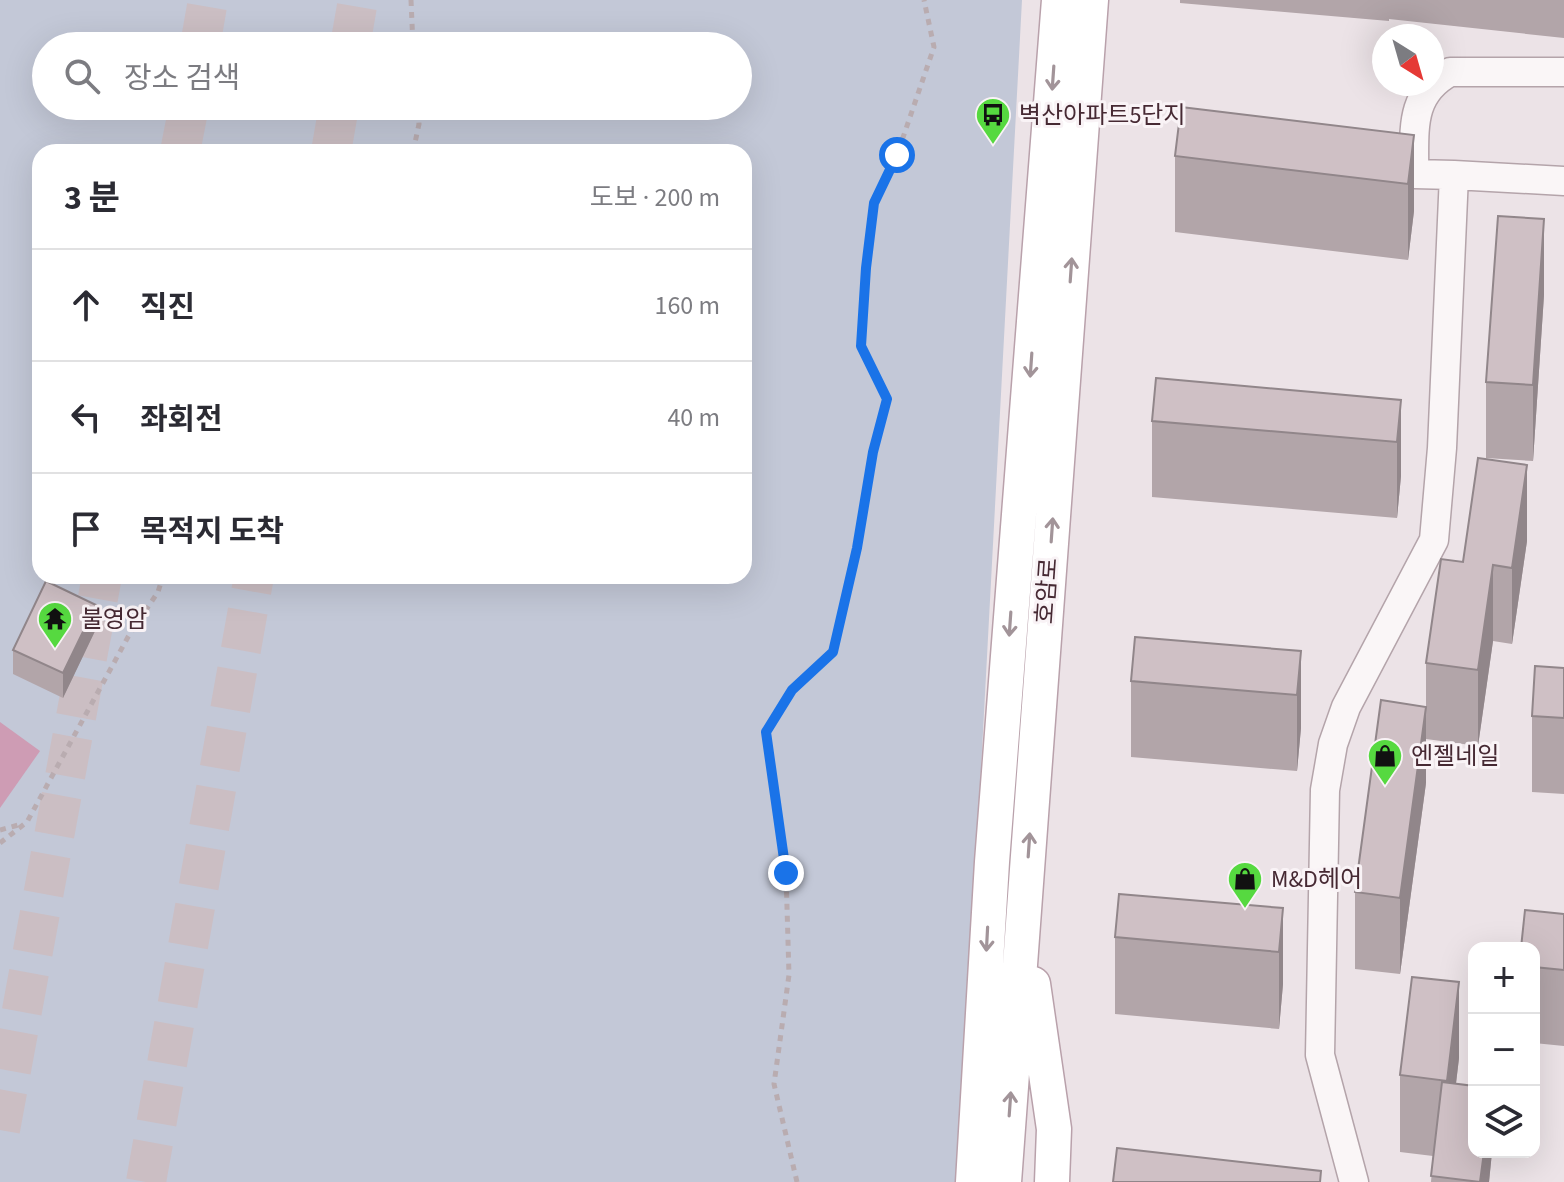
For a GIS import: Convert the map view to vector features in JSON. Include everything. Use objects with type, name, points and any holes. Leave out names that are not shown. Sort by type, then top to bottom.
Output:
[{"type":"main road","name":"호암로","points":[[973,1182],[992,862],[1059,0]]},
{"type":"main road","name":"호암로","points":[[1004,1182],[1091,0]]},
{"type":"main road","points":[[1023,920],[1054,1129],[1052,1182]]},
{"type":"street","points":[[1564,72],[1450,72],[1437,79],[1416,110],[1414,174],[1564,181]]},
{"type":"street","points":[[1354,1182],[1320,1055],[1325,790],[1333,744],[1346,707],[1434,540],[1442,448],[1454,175]]},
{"type":"path","points":[[411,0],[412,32]]},
{"type":"path","points":[[797,1182],[774,1084],[789,975],[786,873],[766,732],[792,690],[833,652],[857,548],[873,452],[887,399],[861,346],[866,268],[874,203],[897,155],[934,47],[924,0]]},
{"type":"path","points":[[415,144],[419,120]]},
{"type":"path","points":[[0,843],[27,822],[128,637],[160,584]]},
{"type":"path","points":[[0,830],[27,822]]},
{"type":"shaded area","points":[[0,0],[1022,0],[959,1182],[0,1182]]},
{"type":"shaded area","points":[[0,722],[40,751],[0,808]]},
{"type":"building","points":[[1181,107],[1414,135],[1408,184],[1175,156]]},
{"type":"building","points":[[1498,216],[1544,219],[1533,385],[1486,382]]},
{"type":"building","points":[[1156,378],[1401,400],[1397,442],[1152,421]]},
{"type":"building","points":[[1478,458],[1527,465],[1512,568],[1493,565],[1478,670],[1426,663],[1441,559],[1463,562]]},
{"type":"building","points":[[45,584],[52,584],[96,605],[63,673],[13,650]]},
{"type":"building","points":[[1135,637],[1301,651],[1297,695],[1131,681]]},
{"type":"building","points":[[1535,666],[1564,668],[1564,718],[1532,716]]},
{"type":"building","points":[[1381,700],[1426,707],[1400,898],[1355,892]]},
{"type":"building","points":[[1119,894],[1283,908],[1279,952],[1115,937]]},
{"type":"building","points":[[1525,910],[1564,914],[1564,970],[1540,968],[1540,942],[1522,942]]},
{"type":"building","points":[[1412,977],[1459,982],[1447,1081],[1400,1075]]},
{"type":"building","points":[[1442,1082],[1468,1085],[1468,1158],[1483,1158],[1480,1182],[1431,1176]]},
{"type":"building","points":[[1117,1148],[1321,1171],[1320,1182],[1113,1182]]},
{"type":"tunnel","points":[[202,32],[208,0]]},
{"type":"tunnel","points":[[352,32],[358,0]]},
{"type":"tunnel","points":[[182,144],[186,120]]},
{"type":"tunnel","points":[[332,144],[337,120]]},
{"type":"tunnel","points":[[0,1130],[101,584]]},
{"type":"tunnel","points":[[146,1182],[253,584]]},
{"type":"place","name":"벽산아파트5단지","points":[[993,146]]},
{"type":"place","name":"불영암","points":[[55,650]]},
{"type":"place","name":"엔젤네일","points":[[1385,787]]},
{"type":"place","name":"M&D헤어","points":[[1245,910]]},
{"type":"route","points":[[786,873],[766,732],[792,690],[833,652],[857,548],[873,452],[887,399],[861,346],[866,268],[874,203],[897,155]]}]
